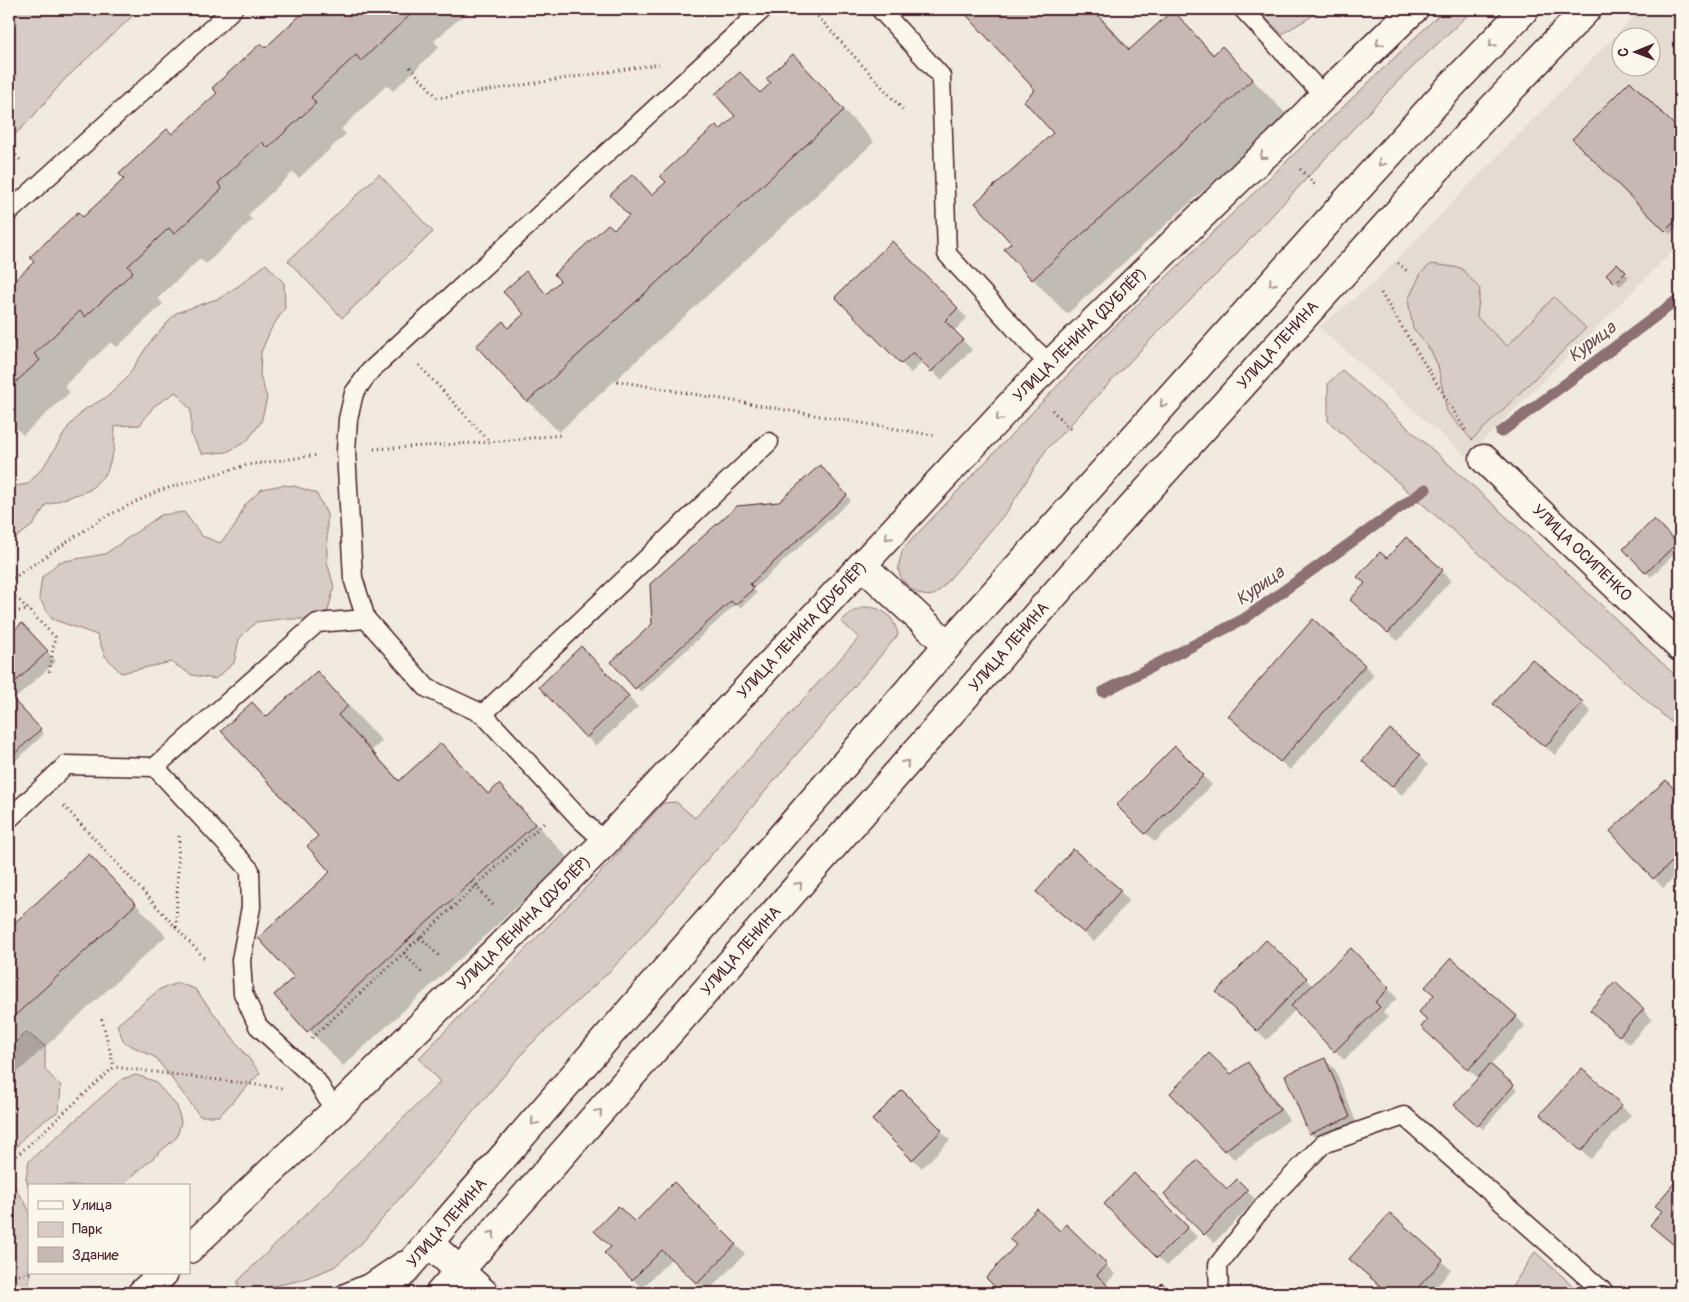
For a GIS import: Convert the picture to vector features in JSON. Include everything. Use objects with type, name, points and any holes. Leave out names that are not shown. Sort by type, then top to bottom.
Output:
[{"type":"main road","name":"УЛИЦА ЛЕНИНА (ДУБЛЁР)","points":[[190,1249],[335,1111],[605,842],[1050,364],[1414,9]]},
{"type":"main road","name":"УЛИЦА ЛЕНИНА","points":[[385,1293],[948,645],[1340,208],[1451,86],[1526,9]]},
{"type":"main road","name":"УЛИЦА ЛЕНИНА","points":[[440,1293],[1106,536],[1483,118],[1587,9]]},
{"type":"main road","name":"УЛИЦА ОСИПЕНКО","points":[[1484,459],[1680,647]]},
{"type":"main road","points":[[862,565],[948,645]]},
{"type":"main road","points":[[429,1243],[484,1293]]},
{"type":"main road","points":[[142,1293],[163,1274]]},
{"type":"lane","points":[[9,212],[233,9]]},
{"type":"lane","points":[[605,842],[573,811],[483,714],[427,688],[366,619],[353,578],[346,451],[348,418],[354,393],[370,371],[763,9]]},
{"type":"lane","points":[[880,9],[941,76],[947,254],[1030,345],[1050,364]]},
{"type":"lane","points":[[1243,9],[1324,96]]},
{"type":"lane","points":[[483,714],[770,442]]},
{"type":"lane","points":[[9,819],[66,765],[155,767],[317,623],[366,619]]},
{"type":"lane","points":[[155,767],[250,870],[251,907],[242,960],[243,993],[258,1026],[316,1080],[335,1111]]},
{"type":"lane","points":[[1219,1293],[1218,1265],[1265,1204],[1323,1144],[1404,1116],[1605,1293]]},
{"type":"lane","points":[[345,1293],[371,1282],[429,1243]]},
{"type":"path","points":[[811,9],[904,111]]},
{"type":"path","points":[[410,67],[438,98],[660,63],[680,85]]},
{"type":"path","points":[[1310,180],[1315,185]]},
{"type":"path","points":[[1396,261],[1407,271]]},
{"type":"path","points":[[1381,293],[1484,459]]},
{"type":"path","points":[[400,344],[490,442]]},
{"type":"path","points":[[618,381],[942,436]]},
{"type":"path","points":[[9,581],[101,519],[158,491],[247,465],[346,451],[490,442],[561,435]]},
{"type":"path","points":[[9,590],[55,637],[49,673]]},
{"type":"path","points":[[9,612],[30,610]]},
{"type":"path","points":[[45,785],[206,960]]},
{"type":"path","points":[[176,928],[180,794]]},
{"type":"path","points":[[314,1035],[545,822],[539,815]]},
{"type":"path","points":[[472,882],[493,904]]},
{"type":"path","points":[[420,937],[440,958]]},
{"type":"path","points":[[407,941],[412,946]]},
{"type":"path","points":[[404,953],[423,974]]},
{"type":"path","points":[[102,1019],[114,1066]]},
{"type":"path","points":[[114,1066],[284,1089]]},
{"type":"path","points":[[9,1163],[114,1066]]},
{"type":"path","points":[[9,1276],[28,1273]]},
{"type":"shaded area","points":[[1641,9],[1680,9],[1680,244],[1467,457],[1319,327],[1375,282],[1612,39],[1612,78],[1662,78],[1662,28],[1622,28]]},
{"type":"green space","points":[[9,9],[140,9],[64,80],[30,120],[9,140]]},
{"type":"green space","points":[[1256,9],[1324,9],[1282,34]]},
{"type":"green space","points":[[1445,9],[1474,9],[1396,83],[1220,271],[1156,334],[1046,450],[1008,510],[942,588],[928,596],[912,590],[899,572],[899,563],[903,549],[1099,342]]},
{"type":"green space","points":[[379,174],[433,232],[342,318],[288,261]]},
{"type":"green space","points":[[266,264],[284,283],[285,308],[271,329],[261,352],[260,375],[267,398],[261,422],[247,441],[227,452],[202,454],[191,434],[191,410],[176,392],[154,406],[140,425],[115,426],[114,449],[107,472],[90,490],[46,505],[33,525],[13,540],[9,538],[9,487],[28,484],[44,466],[69,426],[85,409],[107,397],[125,380],[150,342],[176,313],[220,298]]},
{"type":"green space","points":[[1431,264],[1461,268],[1480,289],[1477,317],[1507,346],[1554,297],[1586,328],[1472,440],[1447,412],[1438,366],[1431,351],[1413,328],[1408,300],[1421,273]]},
{"type":"green space","points":[[1342,370],[1513,523],[1680,680],[1680,730],[1328,421],[1328,383]]},
{"type":"green space","points":[[283,485],[294,486],[316,493],[327,514],[327,562],[334,587],[328,611],[305,619],[256,622],[239,639],[234,663],[215,679],[192,675],[171,662],[121,673],[105,656],[97,635],[52,619],[39,598],[42,577],[59,562],[105,554],[161,515],[184,512],[202,536],[220,543],[235,526],[245,505],[262,489]]},
{"type":"green space","points":[[864,607],[871,607],[887,614],[894,623],[898,635],[639,940],[610,971],[529,1046],[361,1244],[334,1267],[298,1281],[243,1292],[238,1290],[238,1281],[440,1082],[419,1058],[600,873],[663,803],[676,802],[695,818],[859,638],[841,621],[852,612]]},
{"type":"green space","points":[[178,983],[195,989],[260,1073],[219,1116],[200,1116],[156,1058],[124,1042],[117,1025],[160,989]]},
{"type":"green space","points":[[26,1032],[45,1046],[45,1070],[61,1086],[59,1111],[29,1132],[21,1140],[11,1160],[14,1185],[28,1210],[28,1274],[31,1274],[27,1293],[9,1293],[9,1048]]},
{"type":"green space","points":[[136,1075],[154,1081],[177,1106],[181,1122],[177,1137],[123,1184],[28,1185],[26,1178],[29,1161],[122,1079]]},
{"type":"green space","points":[[1535,1252],[1581,1293],[1508,1293]]},
{"type":"building","points":[[307,9],[405,9],[409,16],[361,61],[356,55],[311,97],[316,103],[268,148],[262,142],[218,183],[222,189],[174,234],[169,228],[128,266],[133,272],[85,317],[80,311],[34,354],[40,360],[9,388],[9,286],[34,262],[30,257],[78,212],[83,217],[124,179],[119,174],[167,129],[172,134],[217,93],[212,88],[261,43],[265,48]]},
{"type":"building","points":[[961,9],[1092,9],[1129,50],[1173,10],[1213,55],[1222,46],[1253,79],[1032,280],[1004,249],[1011,243],[975,203],[1053,133],[1024,101],[1035,90]]},
{"type":"building","points":[[793,54],[844,110],[527,402],[476,346],[503,321],[508,328],[524,314],[503,292],[526,271],[546,294],[560,281],[554,274],[608,224],[614,229],[629,216],[610,195],[633,174],[652,195],[666,182],[660,176],[716,125],[720,130],[735,116],[715,94],[740,72],[760,93],[771,83],[766,79]]},
{"type":"building","points":[[1630,81],[1680,131],[1680,216],[1665,231],[1572,139]]},
{"type":"building","points":[[892,241],[958,308],[945,321],[963,339],[931,372],[913,352],[901,364],[835,297]]},
{"type":"building","points":[[1617,263],[1626,272],[1615,283],[1606,274]]},
{"type":"building","points":[[1680,409],[1680,423],[1673,416]]},
{"type":"building","points":[[820,465],[847,495],[750,584],[754,588],[735,605],[731,601],[635,689],[611,662],[652,624],[650,584],[737,506],[779,502]]},
{"type":"building","points":[[1654,519],[1677,543],[1646,573],[1623,549]]},
{"type":"building","points":[[1406,537],[1443,570],[1388,633],[1350,600],[1365,583],[1357,577],[1380,552],[1387,558]]},
{"type":"building","points":[[1313,619],[1365,665],[1280,762],[1228,716]]},
{"type":"building","points":[[22,623],[48,651],[9,688],[9,635]]},
{"type":"building","points":[[581,646],[629,696],[586,738],[539,687]]},
{"type":"building","points":[[1532,659],[1583,702],[1545,747],[1493,704]]},
{"type":"building","points":[[317,671],[348,706],[338,715],[399,781],[441,743],[488,794],[499,784],[535,824],[307,1032],[274,995],[294,977],[258,938],[330,872],[307,846],[318,836],[221,731],[252,702],[266,717]]},
{"type":"building","points":[[9,695],[41,729],[9,759]]},
{"type":"building","points":[[1390,729],[1420,755],[1392,787],[1362,761]]},
{"type":"building","points":[[1175,746],[1204,775],[1145,834],[1116,805]]},
{"type":"building","points":[[1666,780],[1680,796],[1680,855],[1653,879],[1610,831]]},
{"type":"building","points":[[1073,849],[1121,890],[1084,933],[1036,892]]},
{"type":"building","points":[[89,854],[136,904],[9,1021],[9,928]]},
{"type":"building","points":[[1266,940],[1307,978],[1257,1031],[1216,992]]},
{"type":"building","points":[[1351,948],[1389,988],[1375,1002],[1380,1007],[1334,1052],[1291,1006]]},
{"type":"building","points":[[1451,958],[1517,1016],[1468,1070],[1421,1027],[1427,1020],[1419,1012],[1434,995],[1425,987]]},
{"type":"building","points":[[1615,982],[1644,1009],[1619,1036],[1590,1010]]},
{"type":"building","points":[[1209,1053],[1231,1074],[1248,1062],[1280,1110],[1224,1151],[1170,1093]]},
{"type":"building","points":[[1325,1058],[1350,1117],[1309,1134],[1285,1075]]},
{"type":"building","points":[[1490,1064],[1514,1085],[1478,1126],[1454,1105]]},
{"type":"building","points":[[1582,1068],[1622,1105],[1581,1151],[1540,1114]]},
{"type":"building","points":[[902,1090],[942,1130],[912,1160],[872,1120]]},
{"type":"building","points":[[1197,1160],[1227,1189],[1237,1179],[1248,1190],[1204,1235],[1164,1194]]},
{"type":"building","points":[[1134,1173],[1188,1227],[1157,1258],[1104,1204]]},
{"type":"building","points":[[1680,1176],[1680,1250],[1650,1225],[1662,1211],[1655,1206]]},
{"type":"building","points":[[674,1182],[736,1244],[697,1284],[662,1250],[632,1280],[604,1253],[611,1247],[594,1231],[618,1206],[635,1222]]},
{"type":"building","points":[[1037,1209],[1060,1231],[1066,1224],[1107,1264],[1097,1275],[1115,1293],[1001,1293],[986,1278],[1016,1245],[1009,1239]]},
{"type":"building","points":[[1390,1213],[1443,1260],[1413,1293],[1388,1293],[1349,1259]]},
{"type":"building","points":[[1162,1283],[1173,1293],[1152,1293]]},
{"type":"waterway","name":"Курица","points":[[1501,432],[1680,298]]},
{"type":"waterway","name":"Курица","points":[[1103,692],[1244,619],[1426,489]]}]
